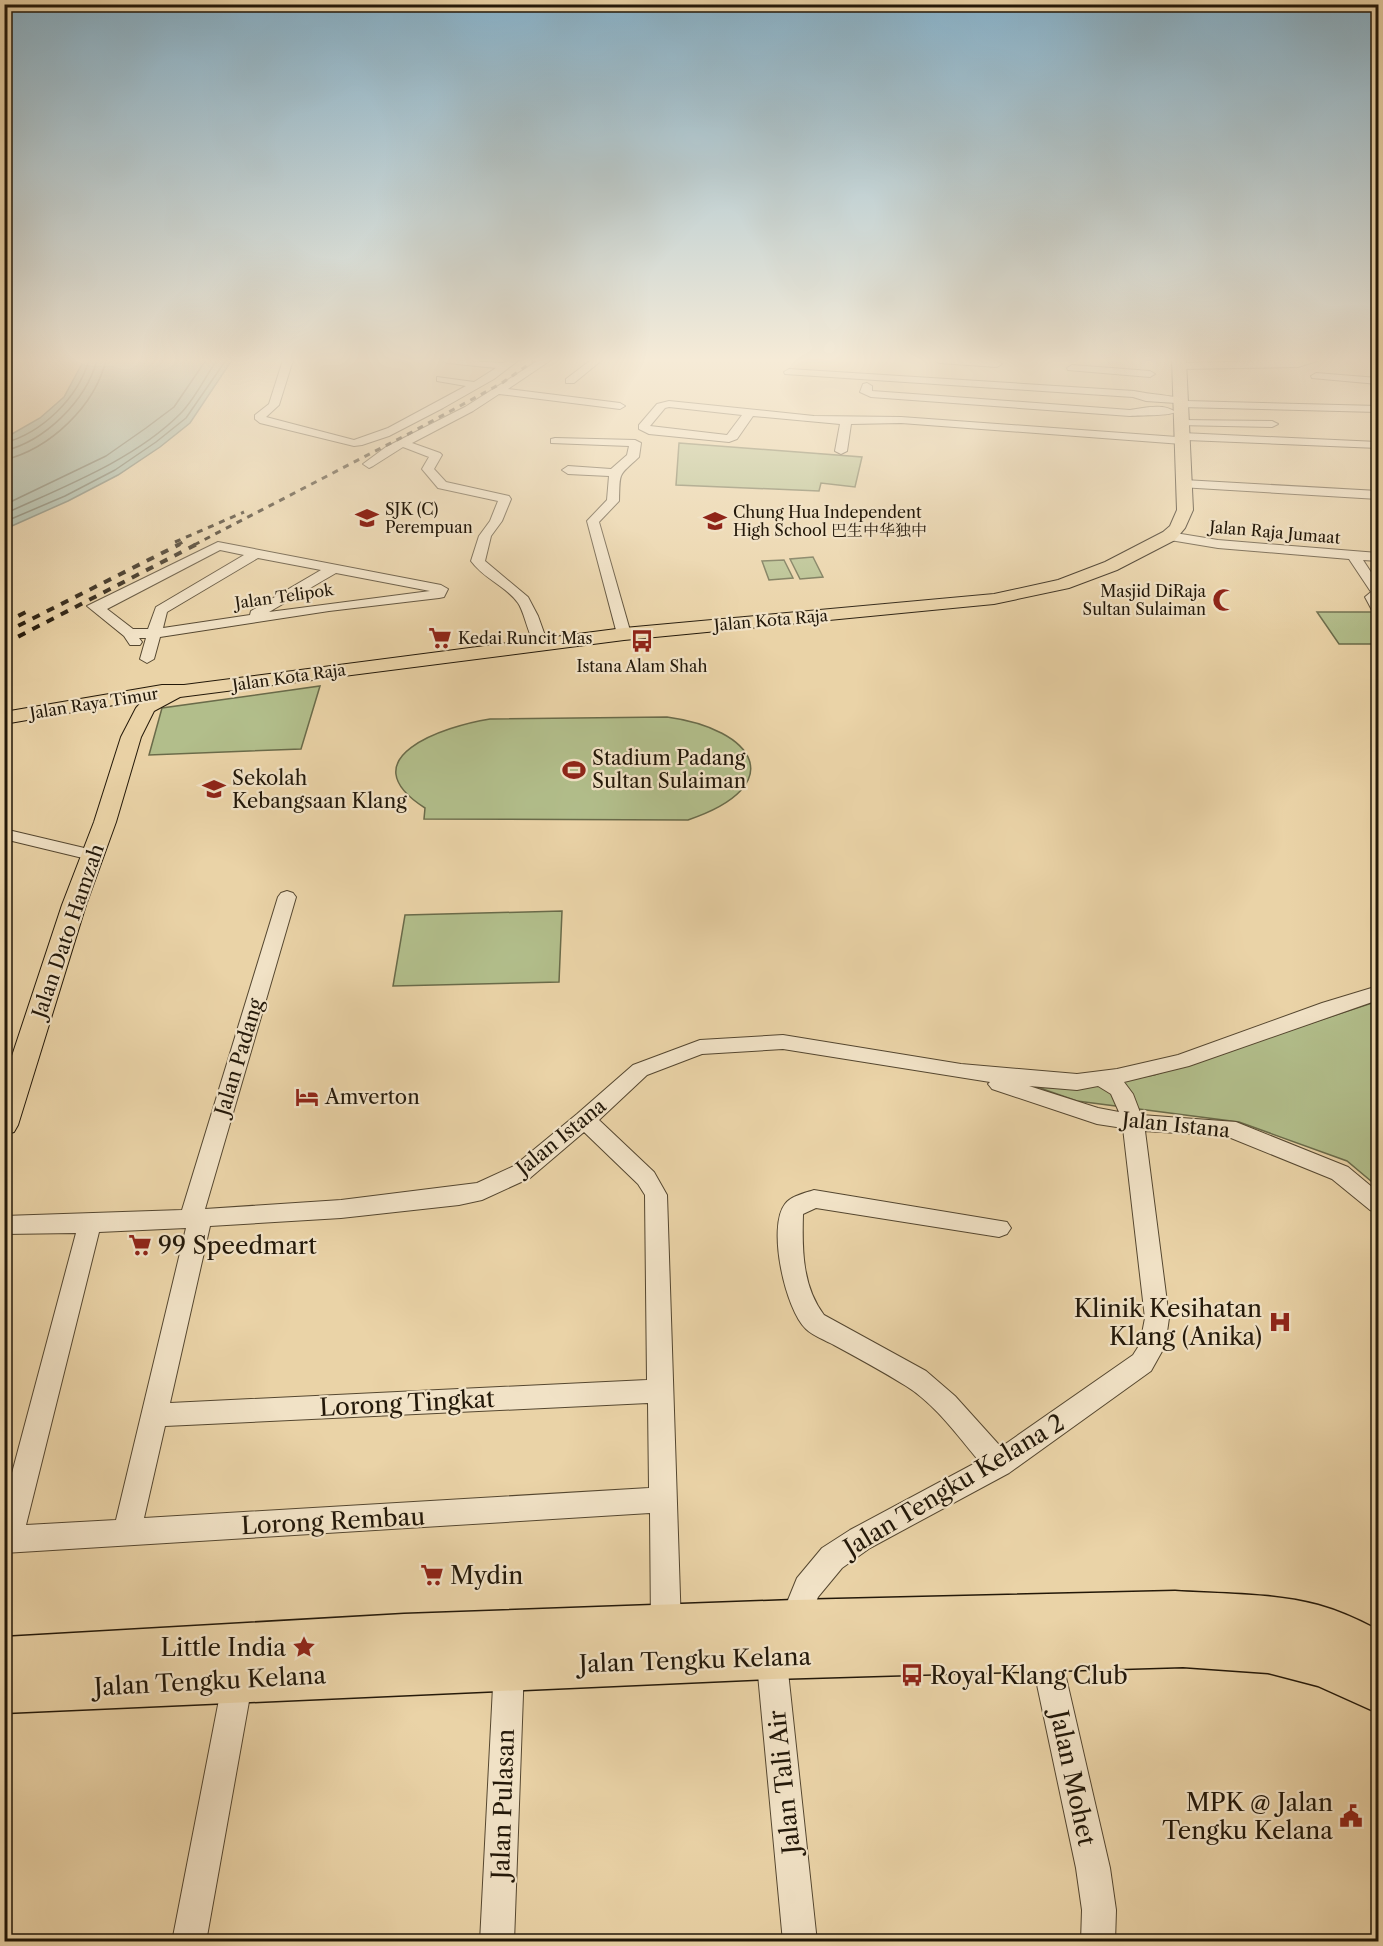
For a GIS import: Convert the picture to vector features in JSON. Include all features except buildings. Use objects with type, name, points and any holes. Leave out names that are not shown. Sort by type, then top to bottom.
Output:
[{"type":"highway","name":"Jalan Tengku Kelana","points":[[1041,1632],[1175,1613],[1260,1618],[1316,1627],[1341,1635],[1378,1653]]},
{"type":"highway","name":"Jalan Tengku Kelana","points":[[4,1659],[404,1636],[666,1628],[786,1639]]},
{"type":"highway","name":"Jalan Tengku Kelana","points":[[4,1690],[509,1667],[786,1639],[1041,1632],[1268,1650],[1323,1664],[1378,1690]]},
{"type":"main road","points":[[1169,536],[1177,528],[1185,510],[1183,451]]},
{"type":"main road","name":"Jalan Kota Raja","points":[[184,691],[624,634],[994,599],[1063,584],[1111,566],[1169,536]]},
{"type":"main road","name":"Jalan Raya Timur","points":[[4,718],[108,699],[184,691]]},
{"type":"main road","name":"Jalan Dato Hamzah","points":[[4,1125],[131,737],[146,708],[155,700],[184,691]]},
{"type":"main road","points":[[108,699],[122,704],[131,737]]},
{"type":"street","points":[[369,464],[390,451]]},
{"type":"street","points":[[424,451],[436,455],[428,469],[442,484],[505,499],[496,521],[485,536],[478,561],[484,570],[501,579],[523,600],[542,644]]},
{"type":"street","points":[[601,451],[614,462]]},
{"type":"street","points":[[568,470],[633,457],[634,451]]},
{"type":"street","points":[[614,462],[613,501],[593,521],[624,634]]},
{"type":"street","points":[[1184,484],[1378,495]]},
{"type":"street","name":"Jalan Raja Jumaat","points":[[1169,536],[1218,544],[1378,557]]},
{"type":"street","points":[[258,552],[161,610],[147,659],[129,633],[96,607],[213,547],[223,546],[258,552],[334,568]]},
{"type":"street","points":[[1353,555],[1378,593],[1372,597],[1378,609]]},
{"type":"street","points":[[247,619],[334,568]]},
{"type":"street","name":"Jalan Telipok","points":[[129,633],[154,634],[247,619],[434,595],[440,593],[441,589],[334,568]]},
{"type":"street","points":[[4,834],[91,855]]},
{"type":"street","name":"Jalan Padang","points":[[195,1218],[287,897]]},
{"type":"street","name":"Jalan Istana","points":[[4,1226],[341,1209],[459,1196],[482,1191],[522,1172],[585,1120],[640,1070],[683,1052],[708,1046],[783,1042],[962,1071],[1051,1081],[1087,1080],[1182,1061],[1329,1008],[1378,993]]},
{"type":"street","name":"Jalan Istana","points":[[962,1071],[1084,1112],[1133,1122],[1228,1128],[1340,1173],[1378,1204]]},
{"type":"street","points":[[1084,1112],[1072,1102],[1069,1096],[1072,1086],[1087,1080]]},
{"type":"street","name":"Jalan Tengku Kelana 2","points":[[786,1639],[807,1587],[832,1558],[860,1539],[999,1464],[1123,1379],[1142,1363],[1152,1346],[1157,1318],[1133,1122],[1120,1089],[1106,1081],[1087,1080]]},
{"type":"street","points":[[585,1120],[646,1178],[656,1195],[666,1628]]},
{"type":"street","points":[[999,1228],[814,1199],[796,1207],[792,1212],[790,1246],[796,1286],[802,1306],[815,1322],[916,1379],[946,1404],[999,1464]]},
{"type":"street","points":[[126,1533],[154,1415],[195,1218]]},
{"type":"street","points":[[7,1539],[90,1222]]},
{"type":"street","name":"Lorong Tingkat","points":[[154,1415],[660,1391]]},
{"type":"street","name":"Lorong Rembau","points":[[7,1539],[662,1500]]},
{"type":"street","name":"Jalan Mohet","points":[[1041,1632],[1093,1868],[1099,1910],[1098,1941]]},
{"type":"street","name":"Jalan Tali Air","points":[[786,1639],[800,1941]]},
{"type":"street","name":"Jalan Pulasan","points":[[497,1941],[509,1667]]},
{"type":"street","points":[[189,1941],[238,1679]]},
{"type":"green space","points":[[678,451],[781,451],[862,457],[855,487],[821,483],[819,491],[676,485]]},
{"type":"green space","points":[[813,557],[823,577],[800,579],[790,559]]},
{"type":"green space","points":[[784,560],[793,578],[769,580],[762,561]]},
{"type":"green space","points":[[1317,612],[1377,612],[1378,644],[1339,644]]},
{"type":"green space","points":[[320,686],[301,749],[149,755],[162,708]]},
{"type":"green space","name":"Stadium Padang Sultan Sulaiman","points":[[667,717],[697,723],[722,733],[739,746],[749,760],[750,775],[741,791],[720,806],[688,820],[424,819],[425,808],[404,790],[396,774],[399,760],[411,747],[450,729],[490,719]]},
{"type":"green space","points":[[562,911],[559,982],[393,986],[405,915]]},
{"type":"green space","points":[[1378,1001],[1378,1187],[1347,1161],[1239,1122],[1077,1101],[1037,1087],[1072,1089],[1154,1075]]},
{"type":"water","points":[[5,451],[154,451],[118,475],[68,501],[5,529]]},
{"type":"railway","points":[[194,545],[376,451]]},
{"type":"railway","points":[[175,542],[244,512]]},
{"type":"railway","points":[[177,545],[185,541]]},
{"type":"railway","points":[[4,633],[180,544]]},
{"type":"railway","points":[[4,644],[197,544]]},
{"type":"railway","points":[[4,623],[26,612]]},
{"type":"place","name":"SJK (C) Perempuan","points":[[367,518]]},
{"type":"place","name":"Chung Hua Independent High School 巴生中华独中","points":[[715,521]]},
{"type":"place","name":"Masjid DiRaja Sultan Sulaiman","points":[[1224,600]]},
{"type":"place","name":"Kedai Runcit Mas","points":[[440,638]]},
{"type":"place","name":"Istana Alam Shah","points":[[642,641]]},
{"type":"place","name":"Stadium Padang Sultan Sulaiman","points":[[574,770]]},
{"type":"place","name":"Sekolah Kebangsaan Klang","points":[[214,789]]},
{"type":"place","name":"Amverton","points":[[307,1097]]},
{"type":"place","name":"99 Speedmart","points":[[140,1245]]},
{"type":"place","name":"Klinik Kesihatan Klang (Anika)","points":[[1280,1322]]},
{"type":"place","name":"Mydin","points":[[432,1575]]},
{"type":"place","name":"Little India","points":[[304,1647]]},
{"type":"place","name":"Royal Klang Club","points":[[912,1675]]},
{"type":"place","name":"MPK @ Jalan Tengku Kelana","points":[[1351,1816]]}]
